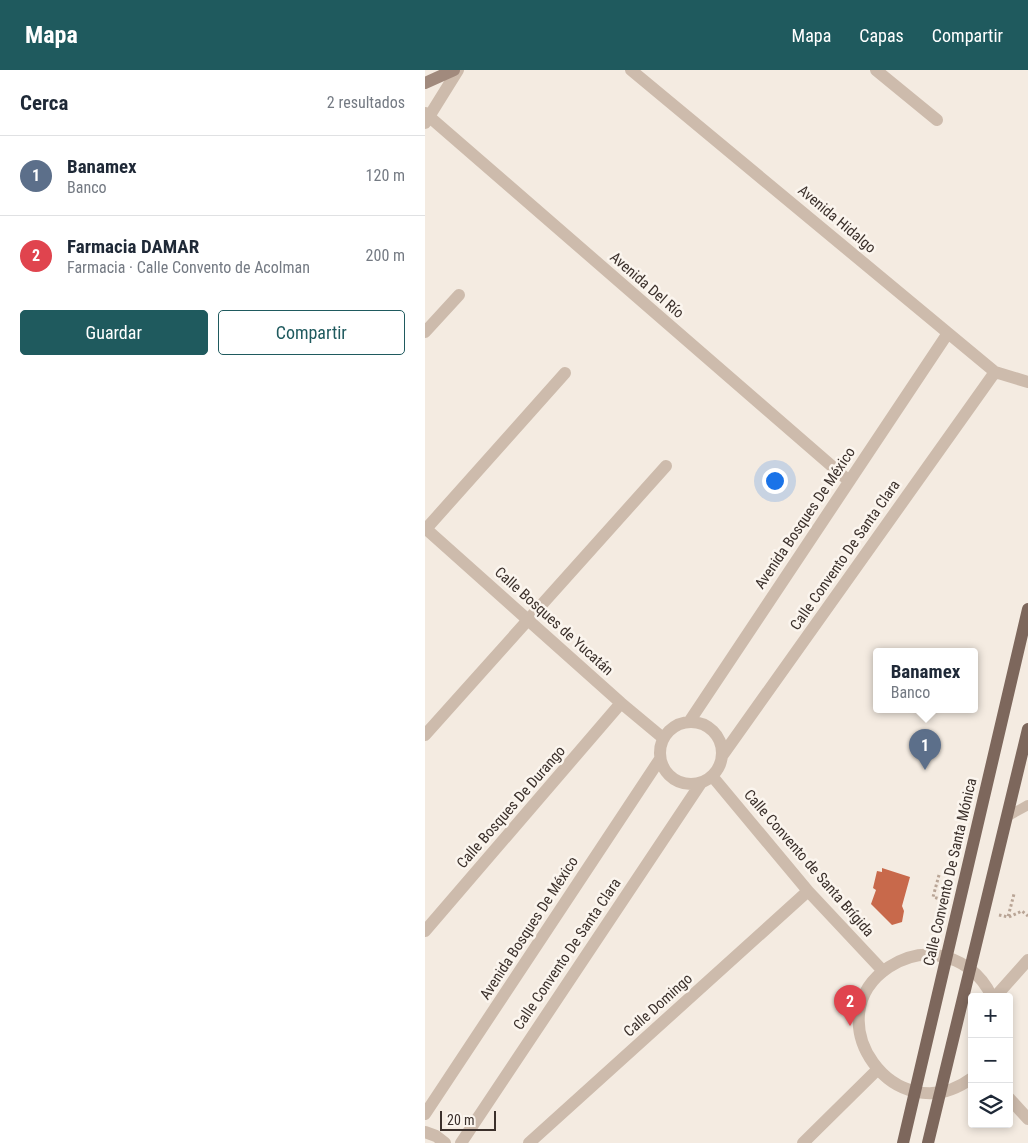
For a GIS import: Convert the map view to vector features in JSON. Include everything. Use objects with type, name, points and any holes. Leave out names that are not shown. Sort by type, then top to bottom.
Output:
[{"type":"main road","points":[[425,83],[454,70]]},
{"type":"main road","name":"Calle Convento De Santa Mónica","points":[[903,1143],[1028,609]]},
{"type":"main road","points":[[928,1143],[1028,729]]},
{"type":"street","points":[[427,118],[458,70]]},
{"type":"street","name":"Avenida Hidalgo","points":[[631,70],[995,372],[1028,382]]},
{"type":"street","points":[[876,70],[937,120]]},
{"type":"street","name":"Avenida Del Río","points":[[427,118],[849,481]]},
{"type":"street","points":[[425,332],[459,295]]},
{"type":"street","name":"Avenida Bosques De México","points":[[689,722],[948,333]]},
{"type":"street","name":"Calle Convento De Santa Clara","points":[[722,756],[995,372]]},
{"type":"street","points":[[425,529],[565,373]]},
{"type":"street","points":[[425,735],[666,466]]},
{"type":"street","name":"Calle Bosques de Yucatán","points":[[425,529],[663,738]]},
{"type":"street","name":"Calle Bosques De Durango","points":[[425,931],[621,703]]},
{"type":"street","points":[[689,722],[698,723],[713,732],[718,739],[722,756],[717,770],[712,776],[701,783],[692,784],[675,780],[663,767],[659,751],[663,738],[674,727],[689,722]]},
{"type":"street","name":"Avenida Bosques De México","points":[[425,1114],[660,759]]},
{"type":"street","name":"Calle Convento de Santa Brígida","points":[[712,776],[808,890],[883,971]]},
{"type":"street","name":"Calle Convento De Santa Clara","points":[[461,1143],[701,783]]},
{"type":"street","name":"Calle Domingo","points":[[529,1143],[808,890]]},
{"type":"street","points":[[968,1080],[953,1088],[939,1092],[916,1092],[889,1080],[877,1070],[862,1043],[859,1028],[860,1012],[872,983],[883,971],[897,962],[913,956],[930,954],[947,957],[970,968],[990,993]]},
{"type":"street","points":[[997,993],[1028,960]]},
{"type":"street","points":[[803,1143],[877,1070]]},
{"type":"street","points":[[1013,1102],[1028,1119]]},
{"type":"street","points":[[425,1132],[445,1143]]},
{"type":"lane","points":[[1008,816],[1028,805]]},
{"type":"path","points":[[939,875],[933,897],[959,904]]},
{"type":"path","points":[[1008,918],[1014,894]]},
{"type":"path","points":[[984,911],[1008,918],[1022,912],[1028,916]]},
{"type":"building","points":[[882,868],[910,877],[902,906],[904,911],[902,922],[892,925],[871,904],[876,890],[873,888],[877,871],[882,872]]},
{"type":"place","name":"Banamex","points":[[925,770]]},
{"type":"place","name":"Farmacia DAMAR","points":[[850,1026]]}]
